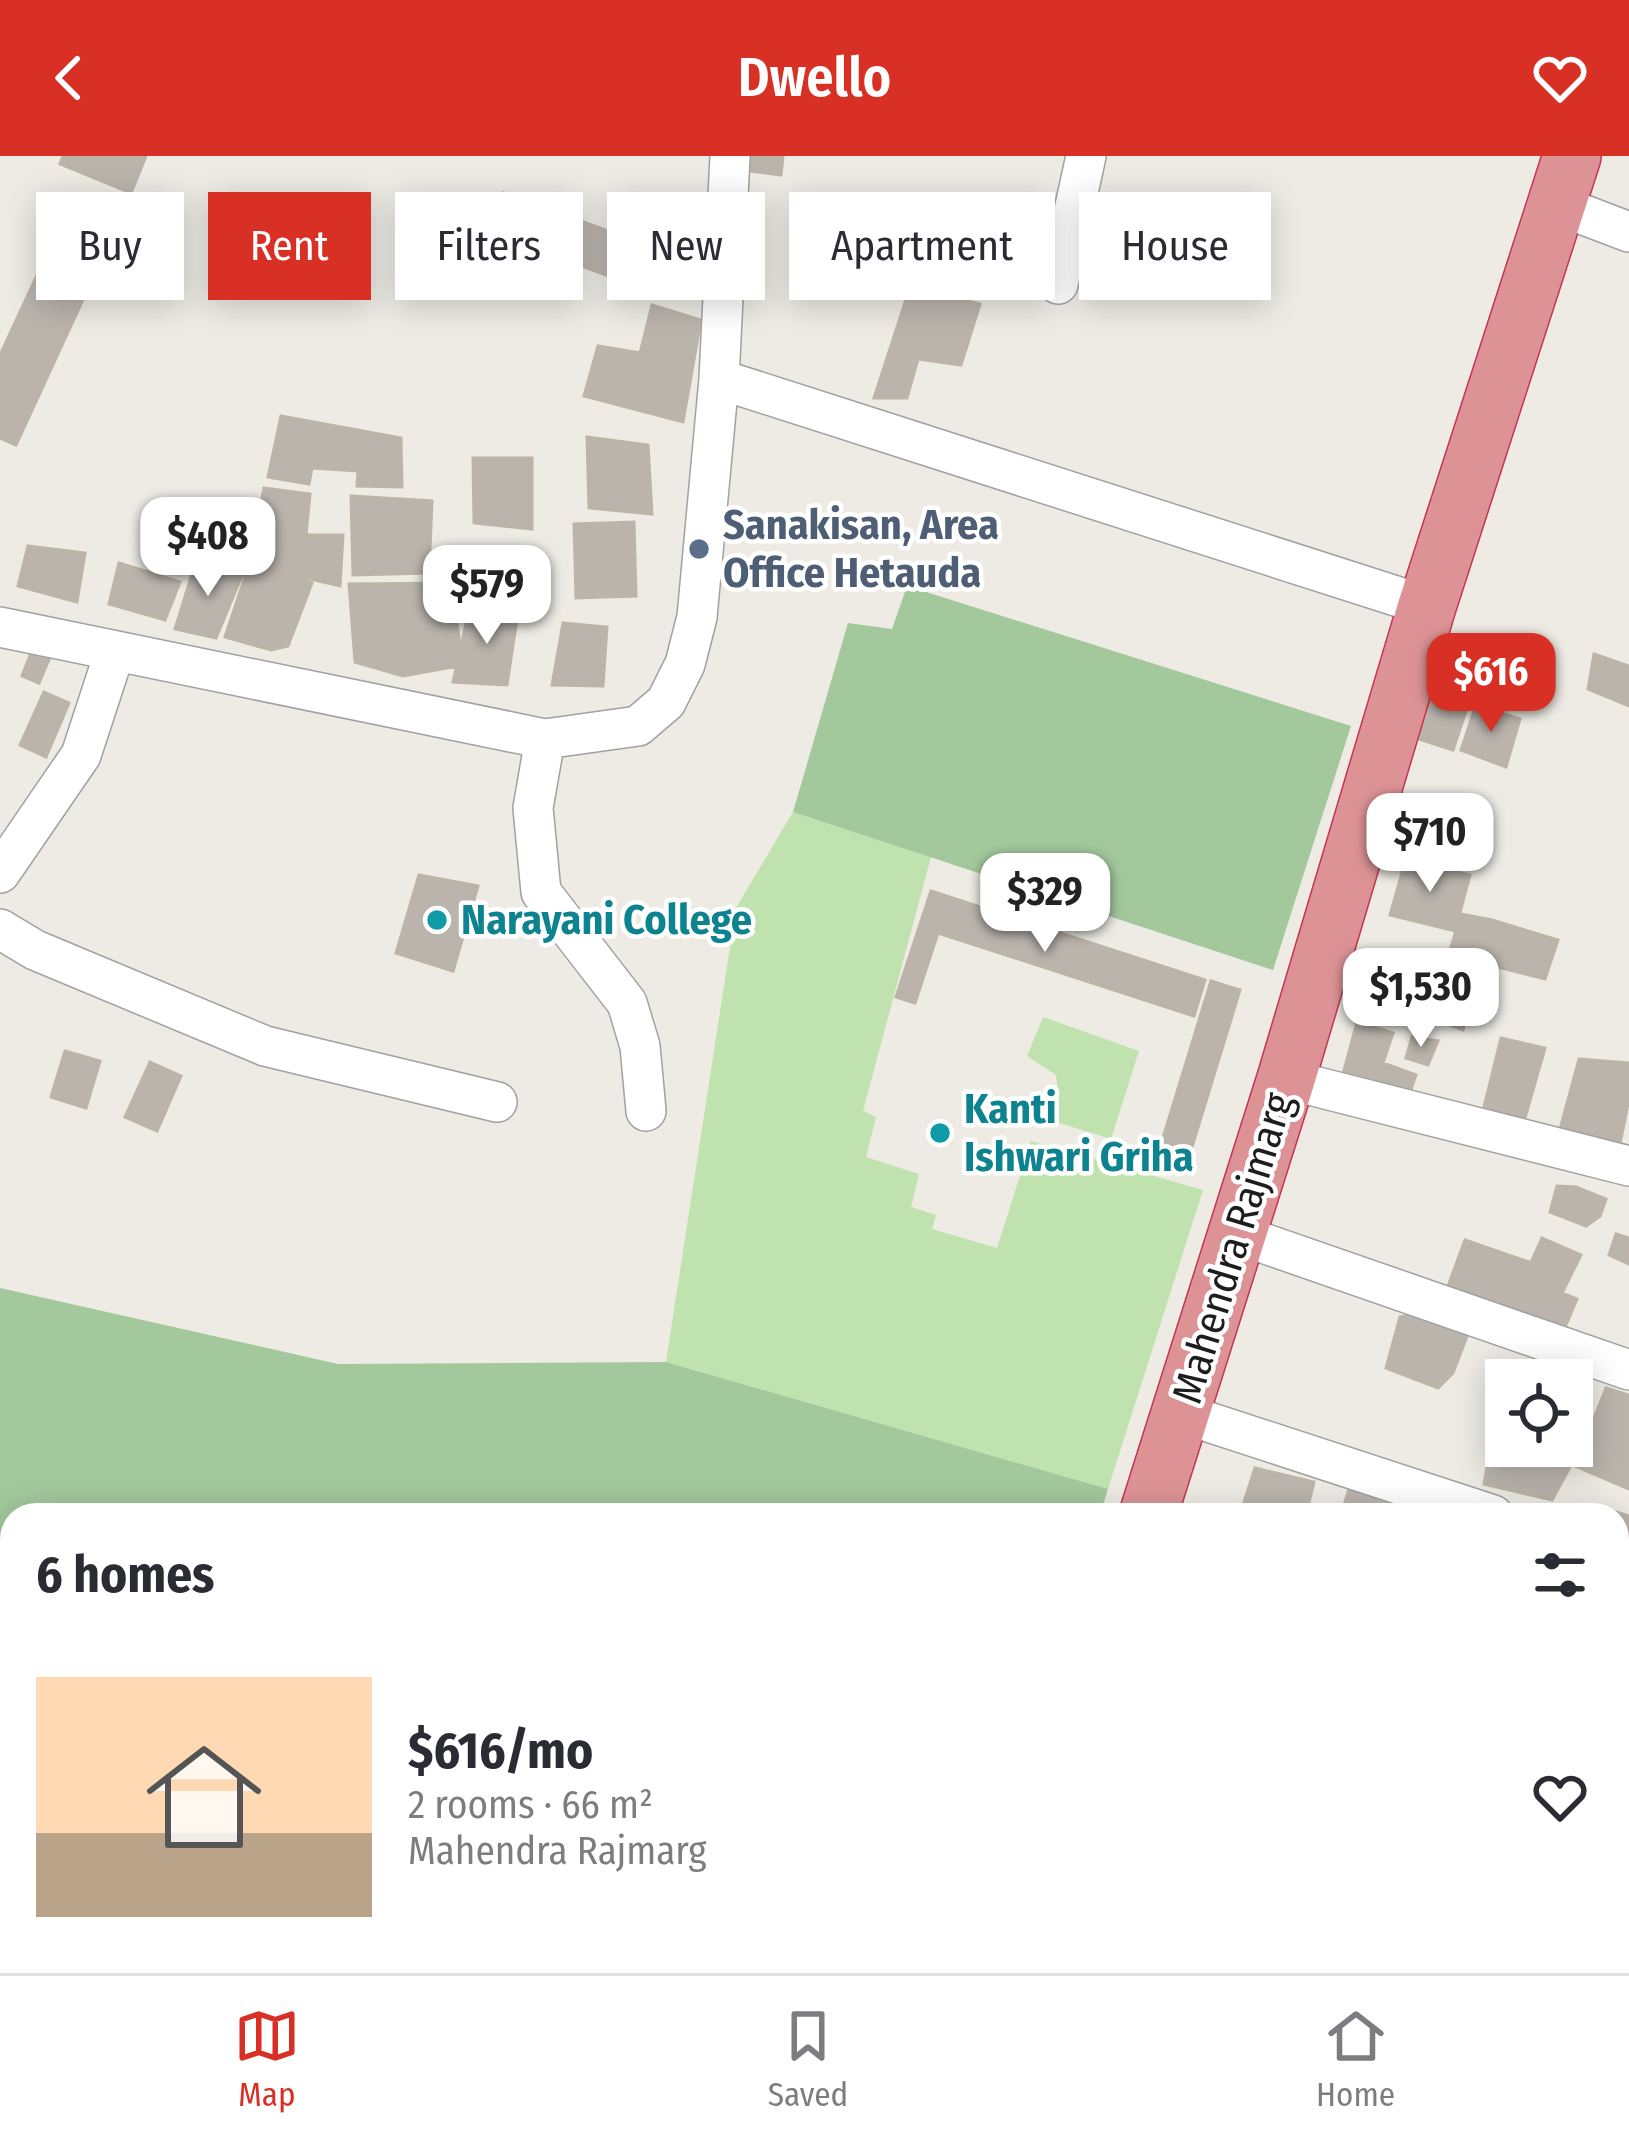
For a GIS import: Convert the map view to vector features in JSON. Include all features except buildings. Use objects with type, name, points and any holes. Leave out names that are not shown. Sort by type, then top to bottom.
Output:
[{"type":"highway","name":"Mahendra Rajmarg","points":[[1152,1503],[1286,1079],[1427,606],[1565,181]]},
{"type":"street","points":[[0,627],[545,739],[638,726],[666,702],[685,664],[698,617],[718,379],[729,156]]},
{"type":"street","points":[[1058,284],[1086,156]]},
{"type":"street","points":[[1565,181],[1629,232]]},
{"type":"street","points":[[718,379],[1427,606]]},
{"type":"street","points":[[0,872],[80,755],[115,651]]},
{"type":"street","points":[[545,739],[532,808],[541,892],[627,1003],[640,1046],[646,1111]]},
{"type":"street","points":[[0,929],[35,950],[265,1046],[497,1102]]},
{"type":"street","points":[[1286,1079],[1629,1166]]},
{"type":"street","points":[[1238,1234],[1629,1370]]},
{"type":"street","points":[[1181,1413],[1456,1503]]},
{"type":"green space","points":[[907,586],[1351,726],[1273,970],[793,812],[848,623],[892,629]]},
{"type":"green space","points":[[793,812],[931,857],[863,1111],[876,1117],[866,1157],[919,1174],[911,1207],[936,1215],[932,1229],[997,1248],[1031,1141],[1203,1190],[1108,1489],[666,1362],[736,908]]},
{"type":"green space","points":[[1043,1017],[1139,1051],[1111,1139],[1053,1121],[1059,1098],[1056,1075],[1027,1056]]},
{"type":"green space","points":[[0,1288],[338,1364],[666,1362],[1108,1489],[1104,1503],[0,1503]]},
{"type":"place","name":"Sanakisan, Area Office Hetauda","points":[[699,549]]},
{"type":"place","name":"Narayani College","points":[[437,920]]},
{"type":"place","name":"Kanti Ishwari Griha","points":[[940,1133]]}]
